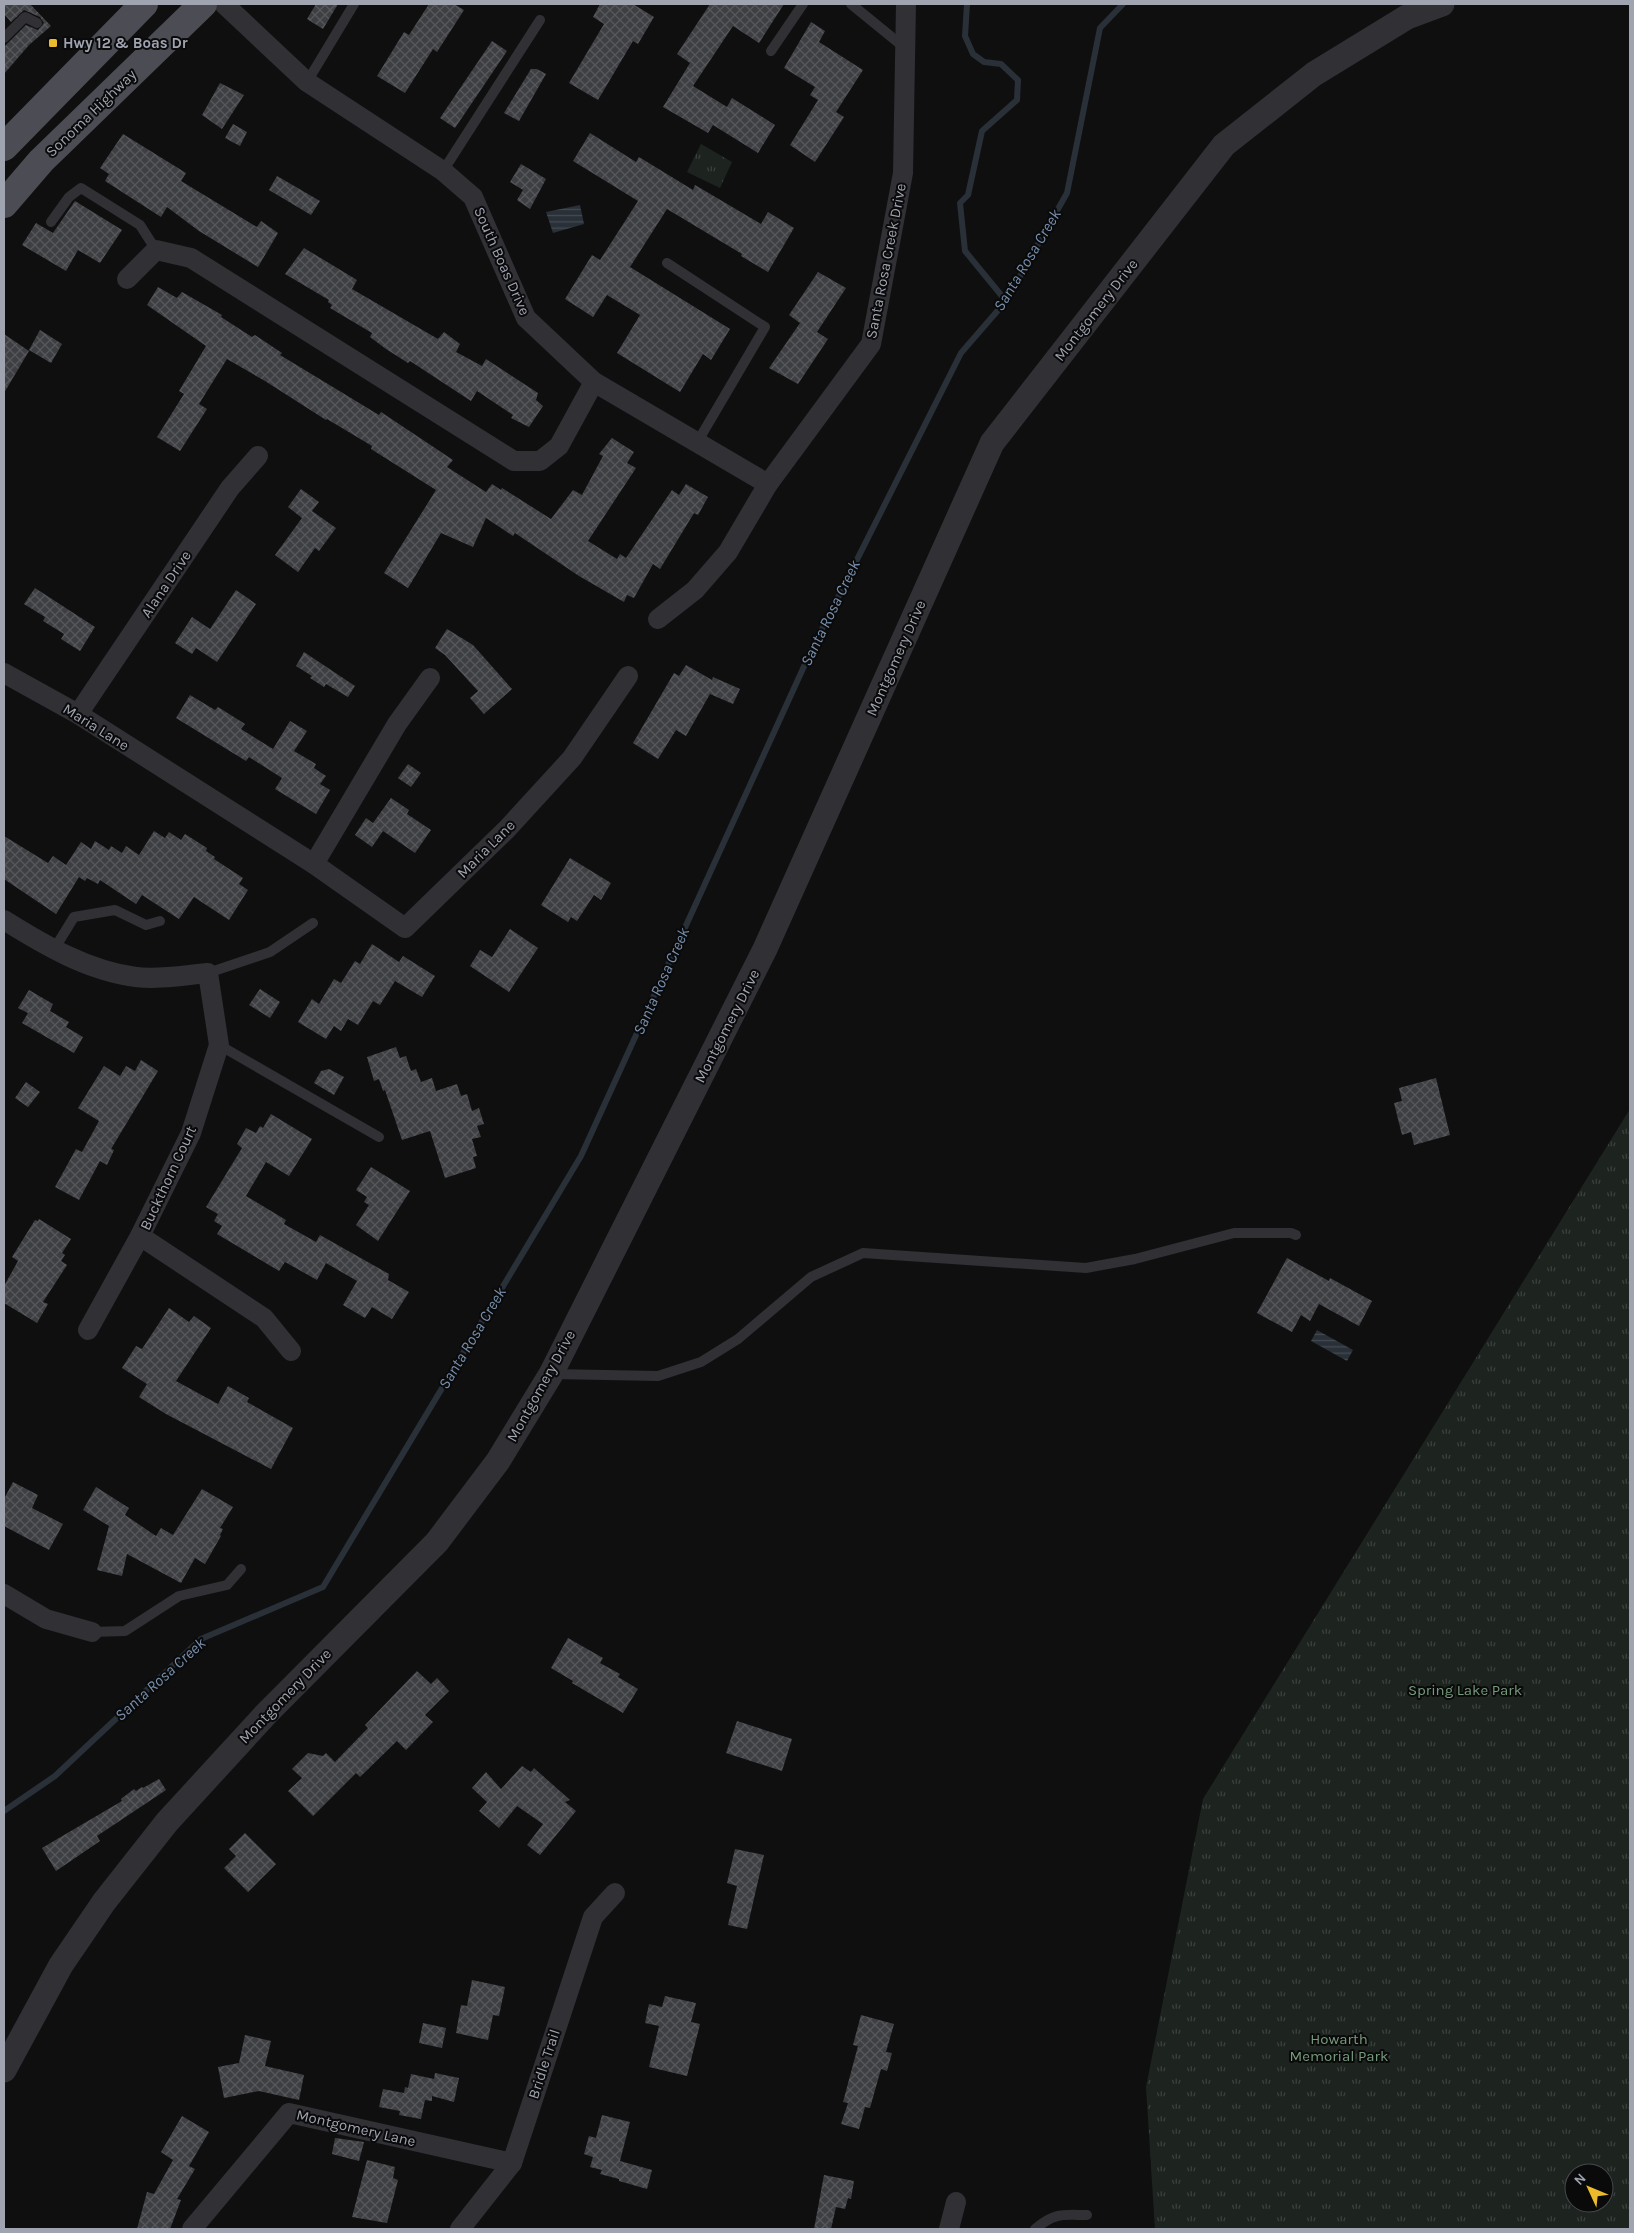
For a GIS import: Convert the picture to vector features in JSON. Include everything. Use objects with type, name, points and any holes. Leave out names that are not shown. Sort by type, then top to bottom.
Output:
[{"type":"main road","points":[[4,147],[144,4]]},
{"type":"main road","name":"Sonoma Highway","points":[[4,204],[40,162],[203,4]]},
{"type":"street","name":"South Boas Drive","points":[[224,4],[307,82],[443,171],[472,196],[526,318],[594,382],[698,441],[768,484]]},
{"type":"street","name":"Santa Rosa Creek Drive","points":[[658,619],[695,590],[728,552],[768,484],[871,344],[903,173],[906,4]]},
{"type":"street","name":"Montgomery Drive","points":[[4,2070],[61,1965],[104,1902],[167,1822],[266,1714],[437,1542],[498,1461],[550,1374],[765,949],[992,443],[1224,146],[1314,74],[1407,16],[1442,4]]},
{"type":"street","points":[[127,279],[156,250],[191,258],[514,461],[540,461],[560,446],[594,382]]},
{"type":"street","name":"Alana Drive","points":[[78,714],[230,488],[258,456]]},
{"type":"street","name":"Maria Lane","points":[[4,673],[78,714],[314,864],[405,928],[507,829],[572,758],[628,676]]},
{"type":"street","points":[[314,864],[397,724],[430,678]]},
{"type":"street","points":[[4,920],[53,951],[100,968],[137,977],[208,973]]},
{"type":"street","name":"Buckthorn Court","points":[[88,1330],[140,1236],[191,1133],[219,1045],[208,973]]},
{"type":"street","name":"Buckthorn Court","points":[[140,1236],[264,1318],[291,1352]]},
{"type":"street","points":[[4,1594],[46,1619],[92,1632]]},
{"type":"street","name":"Bridle Trail","points":[[460,2229],[512,2163],[592,1917],[615,1893]]},
{"type":"street","name":"Montgomery Lane","points":[[192,2229],[289,2112],[512,2163]]},
{"type":"street","points":[[949,2229],[956,2202]]},
{"type":"lane","points":[[307,82],[354,4]]},
{"type":"lane","points":[[771,51],[803,4]]},
{"type":"lane","points":[[850,4],[906,49]]},
{"type":"lane","points":[[4,38],[25,17],[37,23]]},
{"type":"lane","points":[[443,171],[540,20]]},
{"type":"lane","points":[[51,222],[69,197],[81,188],[140,225],[156,250]]},
{"type":"lane","points":[[667,263],[765,327],[698,441]]},
{"type":"lane","points":[[53,951],[74,917],[115,910],[146,925],[160,921]]},
{"type":"lane","points":[[208,973],[270,952],[313,923]]},
{"type":"lane","points":[[219,1045],[379,1137]]},
{"type":"lane","points":[[550,1374],[658,1376],[701,1362],[738,1339],[811,1277],[863,1252],[1086,1268],[1135,1259],[1234,1233],[1291,1233],[1296,1235]]},
{"type":"lane","points":[[92,1632],[125,1631],[179,1596],[227,1585],[241,1569]]},
{"type":"lane","points":[[1035,2229],[1053,2216],[1066,2214],[1087,2215]]},
{"type":"green space","points":[[701,144],[732,162],[720,188],[687,172]]},
{"type":"green space","points":[[1630,1109],[1630,2229],[1155,2229],[1146,2087],[1203,1799]]},
{"type":"shaded area","points":[[580,205],[584,224],[553,233],[546,212]]},
{"type":"shaded area","points":[[1317,1330],[1353,1350],[1347,1361],[1311,1341]]},
{"type":"building","points":[[4,4],[30,4],[51,26],[29,45],[4,74],[4,47],[26,25],[38,30],[44,23],[40,17],[24,10],[11,22],[4,14]]},
{"type":"building","points":[[316,4],[338,4],[323,29],[307,19]]},
{"type":"building","points":[[429,4],[454,4],[464,10],[437,52],[433,49],[405,93],[377,76],[404,32],[409,35]]},
{"type":"building","points":[[600,4],[633,4],[654,17],[638,44],[633,41],[598,100],[569,83],[604,24],[593,17]]},
{"type":"building","points":[[710,4],[784,4],[759,43],[733,26],[693,86],[727,107],[732,98],[775,125],[758,153],[713,125],[708,133],[663,107],[690,63],[677,54]]},
{"type":"building","points":[[811,22],[825,31],[819,42],[863,70],[836,112],[844,117],[815,162],[790,145],[818,100],[810,95],[815,87],[784,68]]},
{"type":"building","points":[[492,41],[507,51],[455,128],[440,118]]},
{"type":"building","points":[[531,69],[537,69],[546,74],[519,121],[504,113]]},
{"type":"building","points":[[220,83],[244,95],[222,129],[202,115]]},
{"type":"building","points":[[233,124],[247,132],[240,146],[225,138]]},
{"type":"building","points":[[590,133],[636,162],[639,157],[693,190],[695,185],[761,224],[768,212],[794,228],[768,272],[741,256],[742,254],[667,209],[630,267],[730,329],[711,360],[703,354],[680,392],[617,353],[640,315],[607,295],[593,317],[565,299],[592,255],[600,260],[638,201],[573,161]]},
{"type":"building","points":[[123,134],[186,173],[181,181],[257,227],[261,221],[278,233],[258,267],[199,231],[167,207],[161,217],[105,181],[109,174],[100,168]]},
{"type":"building","points":[[521,164],[546,179],[530,209],[517,200],[523,190],[510,182]]},
{"type":"building","points":[[277,176],[320,201],[311,215],[269,190]]},
{"type":"building","points":[[75,201],[122,230],[100,263],[78,250],[66,271],[22,245],[36,223],[53,233]]},
{"type":"building","points":[[304,248],[357,280],[352,289],[438,339],[444,332],[460,344],[456,352],[482,366],[486,359],[538,393],[536,400],[543,406],[529,427],[511,418],[513,415],[477,391],[471,401],[410,361],[408,363],[370,337],[372,333],[330,308],[332,305],[328,302],[329,300],[285,274]]},
{"type":"building","points":[[818,272],[846,288],[817,332],[828,339],[798,384],[769,368],[800,323],[789,315]]},
{"type":"building","points":[[158,287],[177,298],[182,292],[222,315],[221,317],[252,337],[255,335],[282,353],[280,355],[379,415],[381,412],[453,460],[447,467],[486,492],[492,484],[501,490],[502,488],[551,519],[573,490],[582,495],[603,456],[599,454],[612,438],[634,452],[627,463],[636,468],[588,541],[617,559],[620,554],[626,558],[672,490],[679,495],[686,484],[708,497],[698,515],[694,513],[660,569],[653,564],[634,598],[627,595],[624,602],[579,576],[515,533],[513,536],[486,518],[473,547],[441,533],[408,588],[384,573],[436,490],[371,449],[372,446],[326,420],[265,381],[227,359],[199,404],[207,409],[180,451],[157,437],[184,394],[179,391],[206,346],[147,305]]},
{"type":"building","points":[[40,330],[62,344],[51,363],[29,350]]},
{"type":"building","points":[[4,334],[29,351],[4,393]]},
{"type":"building","points":[[301,489],[319,502],[312,511],[336,528],[319,551],[315,548],[298,572],[275,555],[302,518],[288,507]]},
{"type":"building","points":[[35,588],[95,627],[80,651],[61,639],[64,634],[43,621],[45,617],[24,604]]},
{"type":"building","points":[[236,590],[256,604],[217,662],[196,648],[192,654],[175,643],[192,617],[210,629]]},
{"type":"building","points":[[447,629],[473,645],[512,689],[484,714],[470,698],[478,691],[445,655],[435,648]]},
{"type":"building","points":[[304,652],[355,686],[348,697],[326,684],[324,687],[310,678],[312,676],[296,666]]},
{"type":"building","points":[[686,665],[712,680],[713,677],[740,689],[733,704],[710,694],[686,736],[676,730],[658,759],[633,743],[674,673],[679,676]]},
{"type":"building","points":[[190,695],[215,710],[218,707],[245,724],[241,729],[273,749],[290,721],[307,731],[294,751],[316,764],[314,768],[326,776],[320,784],[330,790],[316,814],[275,789],[282,778],[249,757],[246,761],[176,718]]},
{"type":"building","points":[[408,764],[421,773],[411,787],[398,778]]},
{"type":"building","points":[[391,798],[409,810],[407,814],[431,830],[415,853],[383,831],[372,847],[355,835],[366,818],[373,823]]},
{"type":"building","points":[[154,831],[165,838],[169,832],[181,840],[185,834],[207,848],[206,851],[215,857],[214,859],[243,878],[239,884],[248,890],[229,920],[194,897],[179,919],[142,895],[136,904],[100,880],[98,884],[87,878],[85,881],[79,877],[56,914],[4,879],[4,836],[48,863],[53,856],[66,865],[81,842],[91,849],[95,841],[109,850],[111,846],[122,853],[126,846],[139,855]]},
{"type":"building","points":[[570,858],[611,883],[601,900],[594,895],[577,921],[571,917],[568,922],[541,905]]},
{"type":"building","points":[[510,929],[538,948],[509,992],[470,966],[480,950],[492,957]]},
{"type":"building","points":[[372,944],[399,962],[403,956],[435,976],[422,997],[395,981],[380,1005],[373,1001],[358,1025],[348,1019],[341,1031],[334,1026],[326,1039],[298,1022],[312,999],[319,1004],[334,979],[341,983],[355,961],[360,964]]},
{"type":"building","points":[[260,989],[280,1002],[270,1018],[249,1005]]},
{"type":"building","points":[[29,990],[53,1004],[50,1011],[69,1022],[66,1027],[83,1037],[74,1053],[22,1023],[28,1013],[18,1008]]},
{"type":"building","points":[[396,1047],[400,1058],[406,1056],[411,1071],[416,1069],[421,1082],[432,1078],[436,1091],[457,1084],[461,1096],[467,1094],[472,1111],[479,1108],[484,1124],[477,1126],[481,1137],[472,1139],[477,1156],[473,1157],[476,1168],[445,1178],[430,1131],[402,1140],[385,1090],[383,1091],[379,1079],[374,1081],[367,1057]]},
{"type":"building","points":[[141,1060],[158,1071],[111,1149],[114,1150],[107,1165],[100,1161],[79,1200],[55,1187],[76,1149],[82,1152],[99,1121],[78,1108],[104,1066],[120,1076],[126,1066],[135,1071]]},
{"type":"building","points":[[329,1069],[344,1077],[334,1095],[314,1083],[321,1071]]},
{"type":"building","points":[[1436,1078],[1450,1135],[1414,1145],[1411,1132],[1402,1135],[1394,1103],[1402,1101],[1399,1088]]},
{"type":"building","points":[[26,1082],[40,1092],[28,1107],[15,1098]]},
{"type":"building","points":[[271,1114],[312,1139],[289,1176],[266,1162],[246,1196],[286,1220],[284,1224],[316,1242],[320,1235],[389,1274],[388,1280],[409,1292],[392,1319],[372,1307],[365,1318],[343,1305],[357,1281],[326,1263],[317,1280],[285,1262],[279,1271],[217,1234],[222,1226],[214,1221],[218,1214],[206,1207],[242,1148],[237,1144],[246,1128],[256,1133],[260,1126],[263,1128]]},
{"type":"building","points":[[371,1167],[410,1191],[378,1241],[356,1225],[369,1205],[364,1202],[367,1197],[356,1190]]},
{"type":"building","points":[[39,1219],[71,1239],[62,1253],[65,1255],[61,1261],[67,1265],[43,1302],[48,1304],[37,1323],[4,1303],[4,1286],[18,1261],[12,1257],[35,1220],[38,1221]]},
{"type":"building","points":[[1287,1258],[1329,1281],[1330,1278],[1372,1301],[1359,1326],[1319,1304],[1310,1321],[1301,1315],[1292,1332],[1257,1313]]},
{"type":"building","points":[[169,1308],[189,1322],[194,1316],[211,1328],[176,1381],[218,1404],[228,1386],[249,1398],[247,1402],[293,1428],[271,1469],[166,1414],[139,1397],[147,1384],[122,1368],[136,1346],[142,1349]]},
{"type":"building","points":[[13,1482],[38,1495],[32,1508],[63,1524],[49,1550],[4,1526],[4,1499]]},
{"type":"building","points":[[96,1487],[129,1508],[125,1515],[156,1536],[161,1528],[173,1535],[202,1489],[233,1507],[220,1528],[223,1529],[221,1536],[205,1564],[195,1558],[181,1583],[127,1554],[122,1576],[97,1570],[109,1526],[83,1510]]},
{"type":"building","points":[[568,1638],[603,1658],[600,1663],[620,1674],[618,1677],[638,1689],[623,1713],[572,1683],[573,1681],[551,1668]]},
{"type":"building","points":[[417,1671],[431,1684],[437,1678],[449,1691],[425,1715],[433,1722],[406,1750],[397,1741],[360,1777],[356,1773],[313,1816],[288,1791],[302,1778],[292,1769],[308,1753],[323,1756],[326,1753],[335,1762],[368,1728],[365,1725]]},
{"type":"building","points":[[737,1721],[792,1739],[782,1771],[726,1753]]},
{"type":"building","points":[[522,1766],[531,1772],[534,1768],[570,1800],[565,1802],[576,1811],[540,1855],[527,1845],[543,1824],[517,1806],[499,1828],[479,1811],[487,1802],[472,1788],[486,1772],[501,1789]]},
{"type":"building","points":[[159,1779],[166,1790],[97,1836],[100,1841],[56,1871],[42,1848],[122,1801],[121,1799],[134,1789],[136,1791]]},
{"type":"building","points":[[245,1833],[276,1864],[248,1892],[224,1868],[236,1856],[229,1849]]},
{"type":"building","points":[[735,1849],[764,1855],[747,1929],[728,1925],[737,1886],[727,1883]]},
{"type":"building","points":[[472,1980],[505,1987],[499,2016],[493,2015],[488,2040],[456,2033],[461,2005],[467,2006]]},
{"type":"building","points":[[665,1996],[696,2003],[691,2022],[700,2024],[687,2076],[649,2067],[659,2026],[645,2023],[649,2004],[662,2007]]},
{"type":"building","points":[[861,2015],[894,2024],[886,2052],[892,2053],[887,2071],[881,2069],[870,2108],[865,2107],[859,2129],[841,2124],[848,2103],[843,2102],[858,2046],[853,2045]]},
{"type":"building","points":[[423,2023],[446,2028],[442,2048],[419,2043]]},
{"type":"building","points":[[245,2035],[271,2041],[265,2066],[304,2075],[299,2100],[259,2091],[224,2098],[218,2067],[239,2063]]},
{"type":"building","points":[[435,2073],[459,2078],[454,2102],[432,2096],[432,2101],[425,2100],[421,2119],[399,2115],[400,2111],[379,2107],[383,2089],[404,2093],[405,2087],[408,2088],[411,2074],[434,2079]]},
{"type":"building","points":[[602,2115],[630,2122],[620,2161],[652,2170],[647,2189],[600,2174],[602,2170],[590,2167],[593,2157],[584,2154],[589,2136],[596,2138]]},
{"type":"building","points":[[182,2116],[209,2132],[189,2166],[195,2169],[177,2199],[181,2200],[170,2229],[137,2229],[147,2192],[154,2194],[173,2160],[161,2152]]},
{"type":"building","points":[[335,2138],[364,2142],[359,2161],[332,2154]]},
{"type":"building","points":[[367,2160],[395,2167],[393,2178],[398,2180],[387,2223],[352,2217]]},
{"type":"building","points":[[824,2175],[854,2181],[851,2199],[848,2198],[845,2209],[836,2207],[831,2229],[814,2229]]},
{"type":"waterway","points":[[967,4],[965,36],[973,54],[984,62],[1001,64],[1018,80],[1017,100],[982,131],[968,195],[960,203],[965,251],[1006,301]]},
{"type":"waterway","name":"Santa Rosa Creek","points":[[4,1811],[55,1776],[201,1639],[323,1587],[581,1156],[811,651],[961,353],[1006,301],[1067,193],[1100,28],[1123,4]]},
{"type":"place","name":"Hwy 12 & Boas Dr","points":[[53,43]]},
{"type":"park label","name":"Spring Lake Park","points":[[1465,1690]]},
{"type":"park label","name":"Howarth Memorial Park","points":[[1339,2048]]}]
